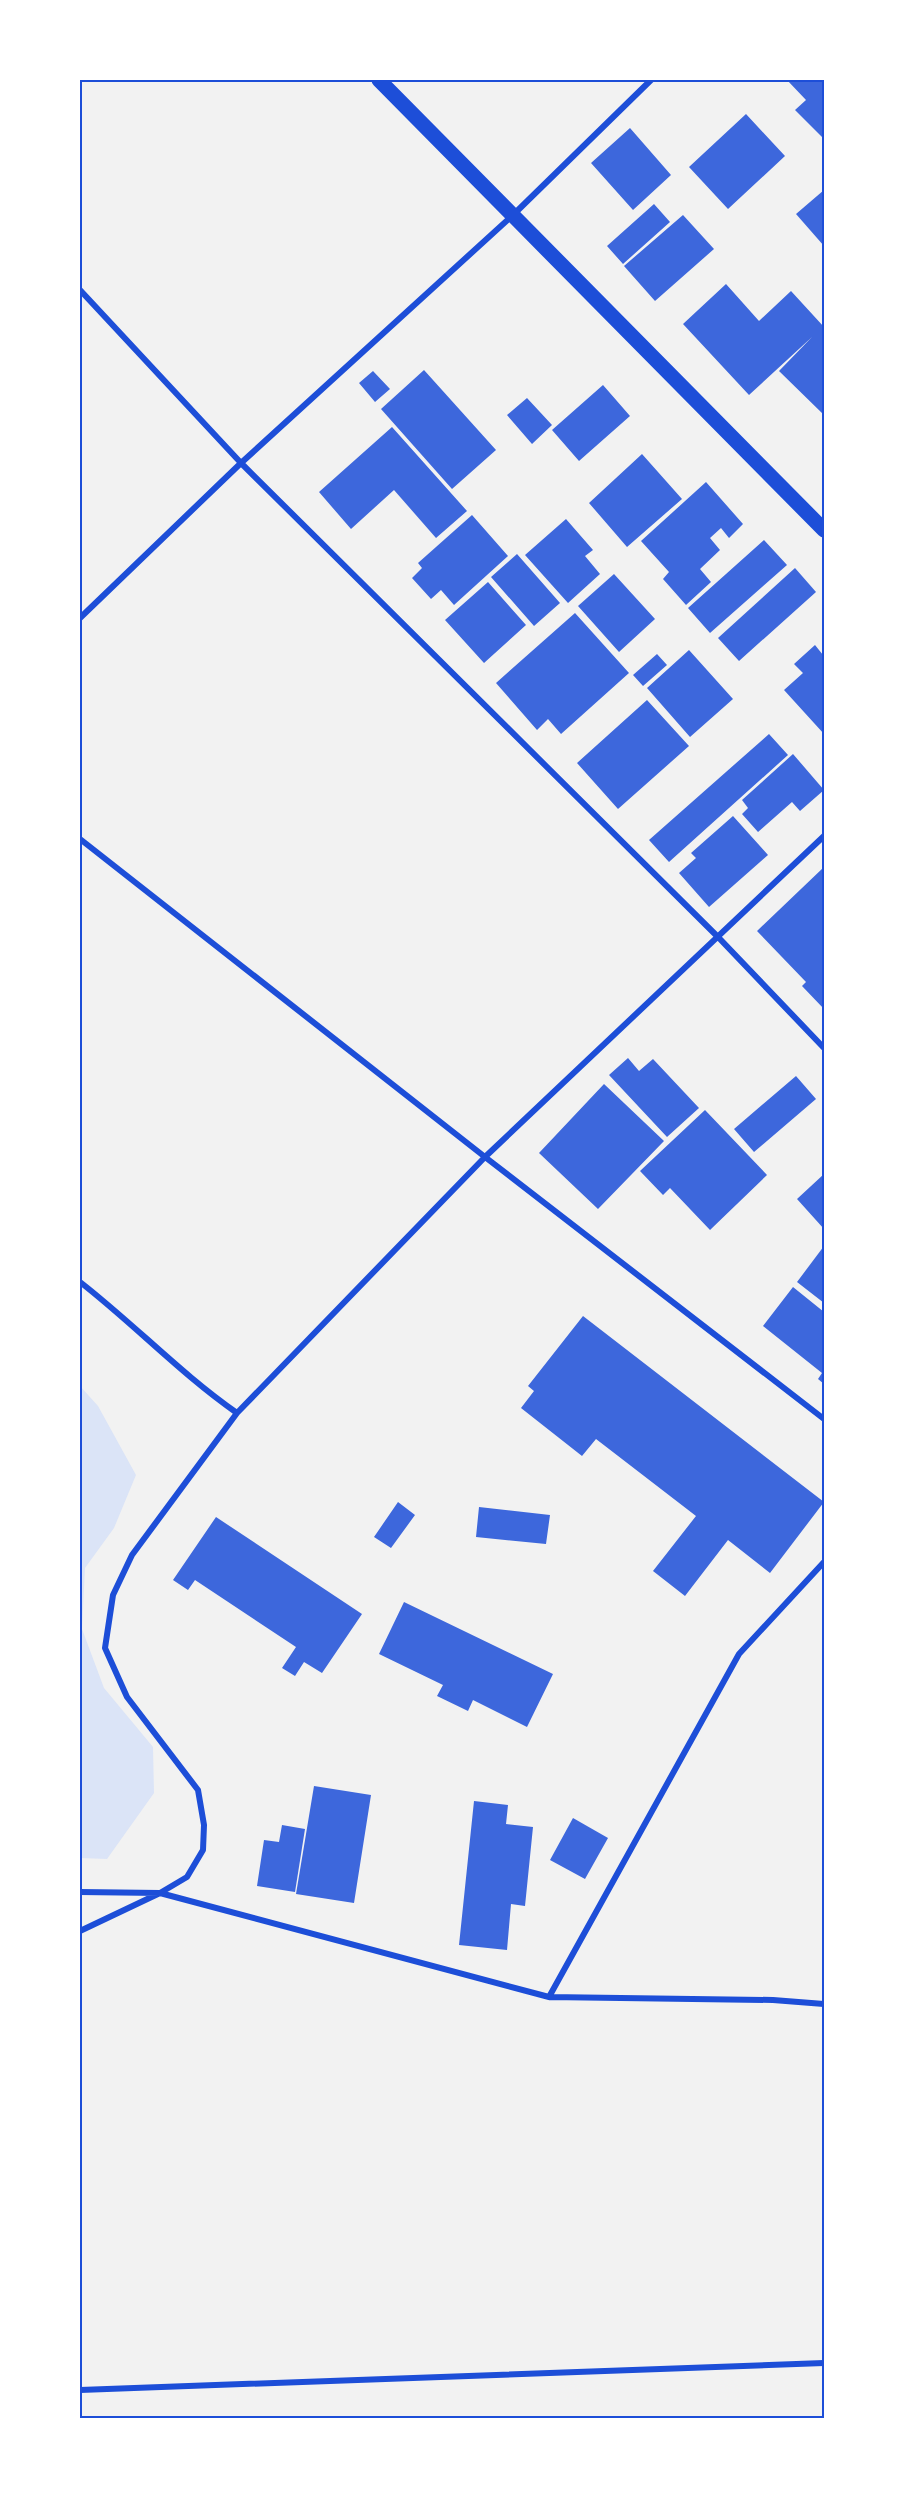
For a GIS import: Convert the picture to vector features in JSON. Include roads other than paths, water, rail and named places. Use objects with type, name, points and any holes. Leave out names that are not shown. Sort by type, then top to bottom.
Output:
[{"type":"main road","points":[[379,80],[825,530]]},
{"type":"street","points":[[80,618],[242,463],[513,215],[651,80]]},
{"type":"street","points":[[80,290],[242,463],[719,938],[825,1048]]},
{"type":"street","points":[[80,1931],[160,1893],[187,1877],[203,1850],[204,1825],[198,1790],[127,1697],[105,1648],[113,1595],[132,1555],[237,1413],[485,1157],[825,836]]},
{"type":"street","points":[[80,839],[485,1157],[825,1419]]},
{"type":"street","points":[[80,1282],[203,1390],[237,1413]]},
{"type":"street","points":[[549,1997],[739,1654],[825,1562]]},
{"type":"street","points":[[80,1892],[160,1893],[549,1997],[773,2000],[825,2004]]},
{"type":"street","points":[[80,2390],[825,2363]]}]
